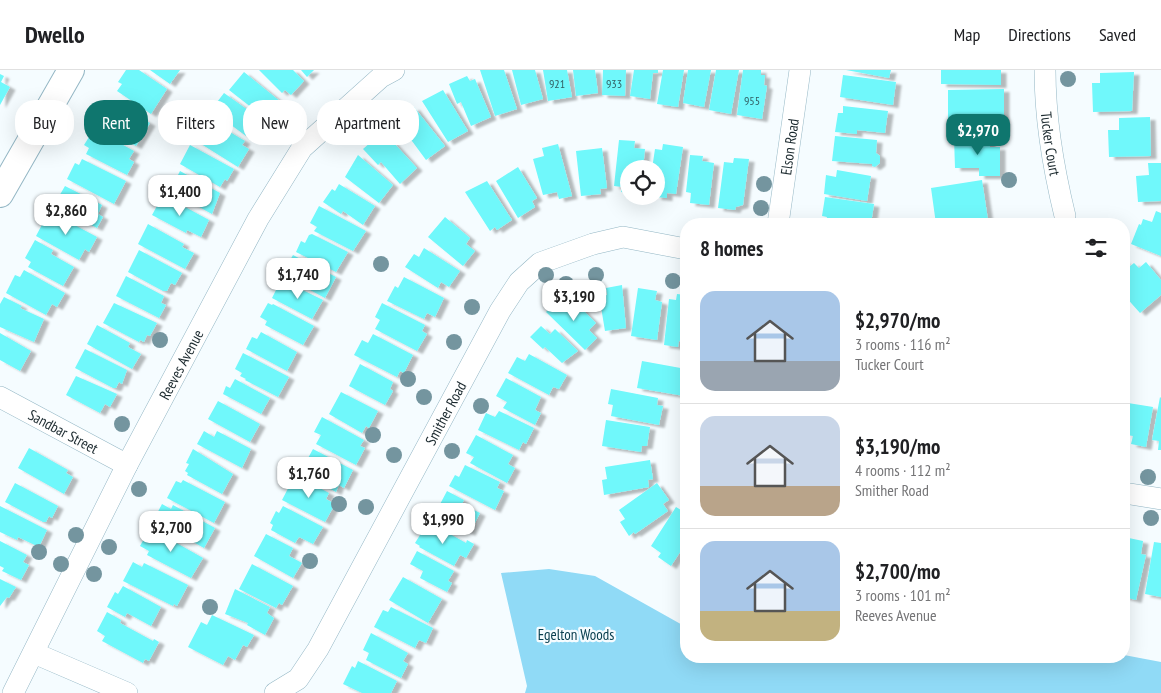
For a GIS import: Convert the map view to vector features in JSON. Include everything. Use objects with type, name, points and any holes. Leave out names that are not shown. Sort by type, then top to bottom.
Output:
[{"type":"street","points":[[0,194],[71,70]]},
{"type":"street","name":"Reeves Avenue","points":[[13,693],[128,465],[258,219],[302,148],[381,77],[394,70]]},
{"type":"street","name":"Elson Road","points":[[779,218],[800,70]]},
{"type":"street","name":"Tucker Court","points":[[1045,70],[1045,106],[1052,166],[1065,216]]},
{"type":"street","name":"Smither Road","points":[[276,693],[298,679],[318,648],[500,312],[519,282],[540,263],[594,244],[623,237],[680,248]]},
{"type":"street","name":"Sandbar Street","points":[[0,397],[128,465]]},
{"type":"street","points":[[1130,493],[1161,499]]},
{"type":"street","points":[[34,652],[127,693]]},
{"type":"green space","name":"Egelton Woods","points":[[549,569],[595,576],[680,624],[680,663],[1130,663],[1130,656],[1161,662],[1161,693],[525,693],[527,686],[501,573]]},
{"type":"building","points":[[126,70],[139,70],[167,89],[160,100],[158,100],[151,114],[148,112],[148,100],[130,100],[117,91],[122,84],[118,82]]},
{"type":"building","points":[[150,70],[180,70],[170,84]]},
{"type":"building","points":[[259,70],[293,70],[304,81],[291,95],[285,90],[282,93]]},
{"type":"building","points":[[301,70],[314,70],[307,77]]},
{"type":"building","points":[[480,70],[504,70],[517,109],[495,116]]},
{"type":"building","points":[[512,70],[535,70],[543,99],[521,105]]},
{"type":"building","points":[[543,70],[567,70],[572,97],[548,101]]},
{"type":"building","points":[[573,70],[595,70],[598,93],[576,96]]},
{"type":"building","points":[[603,70],[626,70],[625,96],[602,95]]},
{"type":"building","points":[[634,70],[658,70],[658,73],[653,73],[650,99],[630,96]]},
{"type":"building","points":[[663,70],[684,70],[678,107],[657,104]]},
{"type":"building","points":[[688,70],[711,70],[704,107],[683,103]]},
{"type":"building","points":[[716,70],[739,70],[731,114],[709,110]]},
{"type":"building","points":[[743,70],[761,70],[761,75],[765,75],[764,85],[767,86],[762,119],[737,115]]},
{"type":"building","points":[[846,70],[891,70],[889,78]]},
{"type":"building","points":[[941,70],[1001,70],[1001,85],[941,84]]},
{"type":"building","points":[[244,72],[279,100],[243,101],[229,90]]},
{"type":"building","points":[[1134,72],[1132,111],[1093,112],[1092,83],[1100,83],[1100,73]]},
{"type":"building","points":[[0,74],[4,76],[1,82],[10,87],[0,105]]},
{"type":"building","points":[[843,75],[896,82],[893,105],[840,97]]},
{"type":"building","points":[[467,76],[470,81],[475,79],[491,117],[471,126],[461,102],[457,104],[449,84]]},
{"type":"building","points":[[1004,89],[1004,129],[948,129],[948,90]]},
{"type":"building","points":[[443,90],[468,131],[448,142],[422,101]]},
{"type":"building","points":[[224,93],[243,107],[243,134],[233,126],[233,100],[219,100]]},
{"type":"building","points":[[843,106],[888,111],[885,133],[857,130],[857,134],[835,132],[838,113],[843,113]]},
{"type":"building","points":[[419,113],[445,146],[426,160],[415,145],[419,145]]},
{"type":"building","points":[[1150,117],[1151,156],[1109,157],[1108,130],[1119,130],[1119,118]]},
{"type":"building","points":[[233,134],[243,140],[242,145],[249,149],[238,167],[203,145],[233,145]]},
{"type":"building","points":[[835,136],[877,140],[876,153],[880,156],[880,163],[875,167],[872,164],[832,161]]},
{"type":"building","points":[[990,137],[990,147],[1000,147],[1000,176],[979,176],[979,168],[955,168],[954,138]]},
{"type":"building","points":[[619,140],[635,141],[634,148],[645,149],[644,160],[620,160],[620,187],[614,186]]},
{"type":"building","points":[[558,144],[572,196],[559,199],[557,192],[543,195],[533,159],[544,156],[542,148]]},
{"type":"building","points":[[663,144],[683,147],[676,194],[667,193],[667,198],[665,198],[665,160],[653,160],[655,149],[662,150]]},
{"type":"building","points":[[84,145],[123,145],[134,151],[129,159],[134,162],[127,175],[86,154],[89,148]]},
{"type":"building","points":[[190,145],[234,169],[227,181],[225,179],[220,187],[180,164]]},
{"type":"building","points":[[368,145],[396,145],[417,168],[400,184],[381,162],[378,165],[363,149]]},
{"type":"building","points":[[602,148],[607,188],[600,189],[601,194],[581,196],[576,151]]},
{"type":"building","points":[[358,155],[393,185],[379,203],[345,177]]},
{"type":"building","points":[[690,155],[703,156],[702,161],[714,163],[709,205],[690,203],[691,193],[686,192]]},
{"type":"building","points":[[734,158],[749,159],[743,205],[736,207],[735,210],[718,208],[724,162],[733,163]]},
{"type":"building","points":[[82,159],[126,181],[114,204],[67,179],[75,163],[79,165]]},
{"type":"building","points":[[1148,163],[1161,163],[1161,201],[1138,202],[1136,176],[1149,175]]},
{"type":"building","points":[[518,167],[537,198],[532,201],[535,207],[518,218],[496,181]]},
{"type":"building","points":[[837,170],[871,176],[867,201],[824,194],[826,175],[836,177]]},
{"type":"building","points":[[180,171],[220,193],[212,214],[170,191]]},
{"type":"building","points":[[982,180],[988,218],[935,218],[931,188]]},
{"type":"building","points":[[487,181],[512,220],[497,230],[495,227],[490,231],[465,192]]},
{"type":"building","points":[[339,184],[375,206],[363,225],[343,211],[341,214],[323,202],[332,189],[335,191]]},
{"type":"building","points":[[65,186],[102,205],[98,214],[103,217],[97,228],[64,211],[68,203],[58,198]]},
{"type":"building","points":[[163,195],[209,220],[201,237],[187,230],[186,233],[152,215]]},
{"type":"building","points":[[825,197],[874,204],[872,218],[827,218],[822,216]]},
{"type":"building","points":[[319,206],[366,231],[353,251],[314,231],[317,227],[310,223]]},
{"type":"building","points":[[1156,211],[1161,213],[1161,256],[1131,244],[1139,224],[1141,225],[1143,219],[1152,222]]},
{"type":"building","points":[[54,214],[97,237],[89,252],[85,249],[79,260],[36,236],[46,217],[50,220]]},
{"type":"building","points":[[445,217],[470,238],[466,244],[475,251],[463,266],[428,237]]},
{"type":"building","points":[[148,224],[184,244],[182,247],[194,253],[185,269],[138,244]]},
{"type":"building","points":[[312,234],[348,252],[336,272],[296,252],[301,241],[305,243],[309,235]]},
{"type":"building","points":[[35,240],[53,250],[51,254],[74,267],[63,286],[28,267],[31,262],[25,258]]},
{"type":"building","points":[[424,248],[460,271],[449,287],[441,282],[438,288],[405,267],[414,254],[419,257]]},
{"type":"building","points":[[139,250],[182,273],[175,285],[171,283],[167,291],[163,291],[128,272]]},
{"type":"building","points":[[293,255],[336,277],[325,298],[286,277],[289,271],[285,269]]},
{"type":"building","points":[[1146,262],[1161,280],[1161,295],[1140,313],[1130,302],[1130,266],[1134,263],[1139,268]]},
{"type":"building","points":[[24,270],[65,293],[57,307],[52,304],[46,315],[6,293],[15,275],[20,277]]},
{"type":"building","points":[[126,276],[164,296],[161,303],[166,305],[159,318],[116,296]]},
{"type":"building","points":[[404,277],[444,298],[435,317],[427,313],[424,319],[387,301],[395,286],[398,288]]},
{"type":"building","points":[[284,281],[323,300],[312,319],[272,298],[277,288],[280,289]]},
{"type":"building","points":[[622,285],[626,328],[605,331],[600,301],[602,301],[602,296],[607,295],[606,288]]},
{"type":"building","points":[[638,288],[657,291],[655,300],[662,302],[657,340],[631,336]]},
{"type":"building","points":[[677,294],[680,294],[680,341],[678,347],[664,345],[669,299],[676,300]]},
{"type":"building","points":[[569,296],[596,323],[589,330],[597,338],[585,350],[546,312],[555,303],[559,306]]},
{"type":"building","points":[[4,297],[22,306],[20,308],[44,319],[34,342],[0,327],[0,304]]},
{"type":"building","points":[[114,303],[157,323],[150,336],[147,335],[144,342],[140,340],[139,342],[103,323]]},
{"type":"building","points":[[268,303],[314,326],[303,345],[265,325],[267,321],[260,317]]},
{"type":"building","points":[[382,303],[425,325],[422,331],[427,334],[417,351],[375,329],[380,320],[375,317]]},
{"type":"building","points":[[97,325],[130,343],[128,347],[141,354],[132,369],[87,344]]},
{"type":"building","points":[[541,326],[550,334],[555,329],[578,351],[562,363],[545,347],[543,349],[530,337]]},
{"type":"building","points":[[261,332],[297,352],[287,371],[246,349],[252,337],[257,339]]},
{"type":"building","points":[[0,333],[31,351],[20,371],[0,360]]},
{"type":"building","points":[[373,334],[413,355],[404,373],[400,371],[397,377],[354,355],[362,340],[368,343]]},
{"type":"building","points":[[85,349],[127,370],[122,384],[119,382],[116,388],[113,388],[75,368]]},
{"type":"building","points":[[243,353],[289,377],[278,397],[240,376],[242,373],[235,369]]},
{"type":"building","points":[[529,354],[567,375],[559,389],[553,387],[549,395],[508,373],[517,357],[525,361]]},
{"type":"building","points":[[642,361],[680,368],[680,395],[637,388]]},
{"type":"building","points":[[360,364],[393,382],[390,389],[393,391],[385,405],[349,386]]},
{"type":"building","points":[[76,376],[117,394],[110,407],[105,404],[100,413],[66,395]]},
{"type":"building","points":[[506,378],[541,397],[535,410],[541,413],[535,425],[503,408],[507,402],[496,396]]},
{"type":"building","points":[[235,379],[270,398],[261,414],[223,394],[226,386],[230,388]]},
{"type":"building","points":[[611,389],[658,398],[657,405],[663,406],[659,425],[611,416],[613,405],[608,404]]},
{"type":"building","points":[[341,392],[378,411],[369,428],[366,426],[362,433],[329,414]]},
{"type":"building","points":[[1160,397],[1161,450],[1158,450],[1159,441],[1152,440]]},
{"type":"building","points":[[218,401],[260,424],[250,442],[208,419]]},
{"type":"building","points":[[1130,403],[1153,407],[1146,447],[1131,444],[1133,436],[1130,436]]},
{"type":"building","points":[[499,411],[534,428],[526,444],[523,442],[519,450],[478,430],[486,413],[495,417]]},
{"type":"building","points":[[322,417],[364,440],[360,446],[365,448],[356,465],[316,444],[321,435],[314,432]]},
{"type":"building","points":[[606,420],[650,427],[647,446],[642,446],[641,452],[602,446]]},
{"type":"building","points":[[204,431],[214,437],[217,431],[251,449],[242,468],[197,444]]},
{"type":"building","points":[[476,435],[513,455],[508,464],[515,468],[507,483],[470,463],[474,457],[466,453]]},
{"type":"building","points":[[29,448],[68,470],[66,473],[73,477],[64,494],[18,468]]},
{"type":"building","points":[[193,449],[233,474],[222,494],[187,475],[188,473],[185,471],[189,464],[186,463]]},
{"type":"building","points":[[313,449],[353,470],[344,488],[339,485],[336,492],[297,471],[304,458],[307,460]]},
{"type":"building","points":[[650,460],[653,479],[648,480],[649,487],[604,495],[602,480],[607,479],[605,467]]},
{"type":"building","points":[[465,465],[500,482],[497,488],[504,491],[495,510],[449,486],[455,475],[459,477]]},
{"type":"building","points":[[295,475],[329,493],[326,499],[335,504],[325,522],[282,500]]},
{"type":"building","points":[[183,480],[225,502],[214,523],[167,498],[176,481],[181,483]]},
{"type":"building","points":[[15,483],[58,506],[52,518],[49,516],[46,522],[43,522],[5,502]]},
{"type":"building","points":[[657,483],[669,500],[663,504],[668,511],[635,534],[634,532],[629,536],[620,522],[625,519],[619,510]]},
{"type":"building","points":[[447,491],[464,500],[462,504],[480,513],[470,533],[438,516],[441,510],[438,508]]},
{"type":"building","points":[[162,504],[171,509],[173,505],[215,528],[204,548],[172,530],[170,533],[152,523]]},
{"type":"building","points":[[0,506],[47,530],[39,547],[18,537],[17,540],[0,532]]},
{"type":"building","points":[[283,506],[323,527],[313,544],[299,537],[295,543],[271,530],[273,525],[270,523],[276,511],[279,513]]},
{"type":"building","points":[[676,507],[680,509],[680,552],[671,566],[658,557],[661,553],[651,546]]},
{"type":"building","points":[[432,524],[466,543],[467,540],[474,544],[466,558],[460,555],[454,566],[415,543],[425,527],[429,529]]},
{"type":"building","points":[[150,528],[203,558],[191,578],[147,555],[149,551],[140,546]]},
{"type":"building","points":[[266,534],[293,548],[289,556],[302,563],[293,578],[254,556]]},
{"type":"building","points":[[1130,538],[1143,541],[1141,554],[1146,555],[1136,600],[1130,598]]},
{"type":"building","points":[[0,541],[27,555],[23,562],[29,565],[21,580],[2,571],[4,568],[0,566]]},
{"type":"building","points":[[1154,542],[1161,543],[1161,597],[1145,594]]},
{"type":"building","points":[[417,551],[454,571],[448,581],[452,583],[447,592],[420,578],[423,571],[410,564]]},
{"type":"building","points":[[133,562],[142,567],[144,563],[188,585],[177,606],[174,604],[173,606],[123,581]]},
{"type":"building","points":[[252,564],[293,586],[282,605],[279,603],[276,608],[239,589]]},
{"type":"building","points":[[403,577],[442,599],[428,623],[389,600]]},
{"type":"building","points":[[0,579],[16,587],[9,598],[7,597],[0,606]]},
{"type":"building","points":[[123,586],[161,607],[151,626],[127,613],[125,617],[107,607],[115,592],[118,594]]},
{"type":"building","points":[[235,589],[270,607],[267,613],[274,618],[265,635],[247,625],[248,623],[225,614]]},
{"type":"building","points":[[391,607],[433,628],[426,643],[419,640],[415,648],[374,627],[383,610],[388,612]]},
{"type":"building","points":[[107,612],[121,620],[120,623],[153,641],[154,639],[159,642],[149,661],[145,659],[143,663],[102,641],[105,636],[97,631]]},
{"type":"building","points":[[212,615],[254,635],[247,647],[243,645],[235,660],[228,656],[223,665],[188,647],[201,622],[207,625]]},
{"type":"building","points":[[371,633],[408,653],[403,661],[408,664],[401,678],[366,660],[369,653],[363,650]]},
{"type":"building","points":[[358,661],[397,681],[391,693],[362,693],[343,684],[352,666],[355,668]]}]
